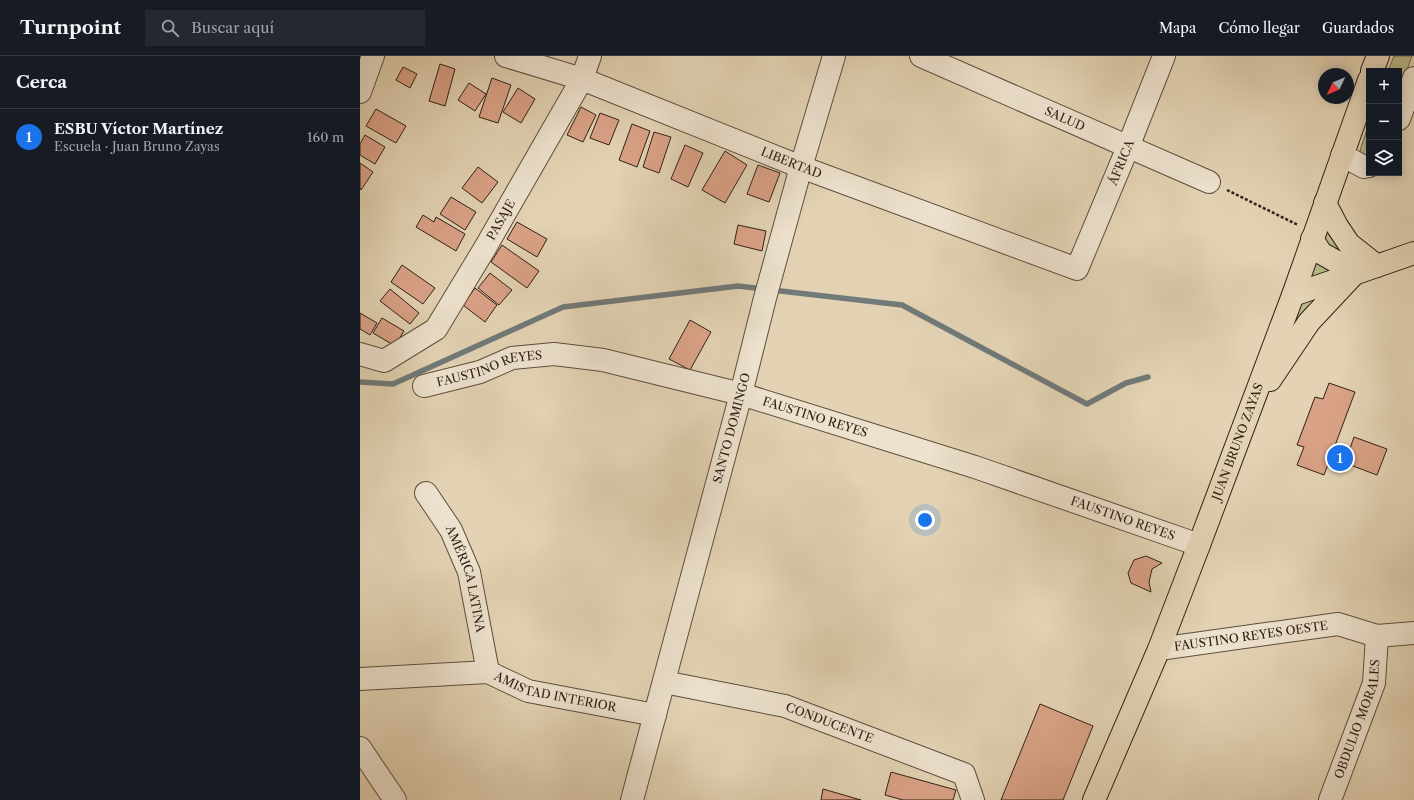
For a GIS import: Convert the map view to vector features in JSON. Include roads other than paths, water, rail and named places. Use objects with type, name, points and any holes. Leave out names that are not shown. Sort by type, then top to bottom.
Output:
[{"type":"main road","points":[[1373,68],[1378,56]]},
{"type":"main road","name":"JUAN BRUNO ZAYAS","points":[[1094,800],[1159,649],[1199,545],[1293,295],[1366,88]]},
{"type":"main road","points":[[1325,203],[1337,226],[1349,244],[1377,266]]},
{"type":"main road","points":[[1313,236],[1321,253],[1337,262],[1377,266]]},
{"type":"main road","points":[[1293,295],[1414,253]]},
{"type":"main road","points":[[1248,414],[1309,322],[1354,274]]},
{"type":"street","points":[[360,92],[373,56]]},
{"type":"street","name":"LIBERTAD","points":[[506,56],[582,80],[801,167],[1076,269]]},
{"type":"street","name":"PASAJE","points":[[360,354],[384,361],[436,329],[485,248],[582,80],[590,56]]},
{"type":"street","name":"SANTO DOMINGO","points":[[632,800],[656,715],[767,291],[801,167],[834,56]]},
{"type":"street","name":"SALUD","points":[[921,56],[1209,182]]},
{"type":"street","name":"ÁFRICA","points":[[1076,269],[1128,147],[1164,56]]},
{"type":"street","points":[[1402,111],[1414,78]]},
{"type":"street","points":[[1342,155],[1366,166]]},
{"type":"street","name":"FAUSTINO REYES","points":[[424,386],[480,372],[512,358],[554,354],[603,360],[741,394],[975,467],[1199,545]]},
{"type":"street","name":"AMÉRICA LATINA","points":[[426,493],[451,530],[469,572],[488,672]]},
{"type":"street","name":"FAUSTINO REYES OESTE","points":[[1159,649],[1338,624],[1377,636],[1414,633]]},
{"type":"street","name":"OBDULIO MORALES","points":[[1330,800],[1374,682],[1377,636]]},
{"type":"street","name":"AMISTAD INTERIOR","points":[[360,680],[488,672],[528,691],[656,715]]},
{"type":"street","name":"CONDUCENTE","points":[[664,682],[785,706],[964,774],[973,800]]},
{"type":"street","points":[[360,748],[395,800]]},
{"type":"waterway","points":[[360,382],[393,384],[563,307],[738,286],[764,289]]},
{"type":"waterway","points":[[772,290],[902,305],[1087,404],[1126,383],[1148,377]]},
{"type":"place","name":"ESBU Víctor Martínez","points":[[1340,458]]}]
